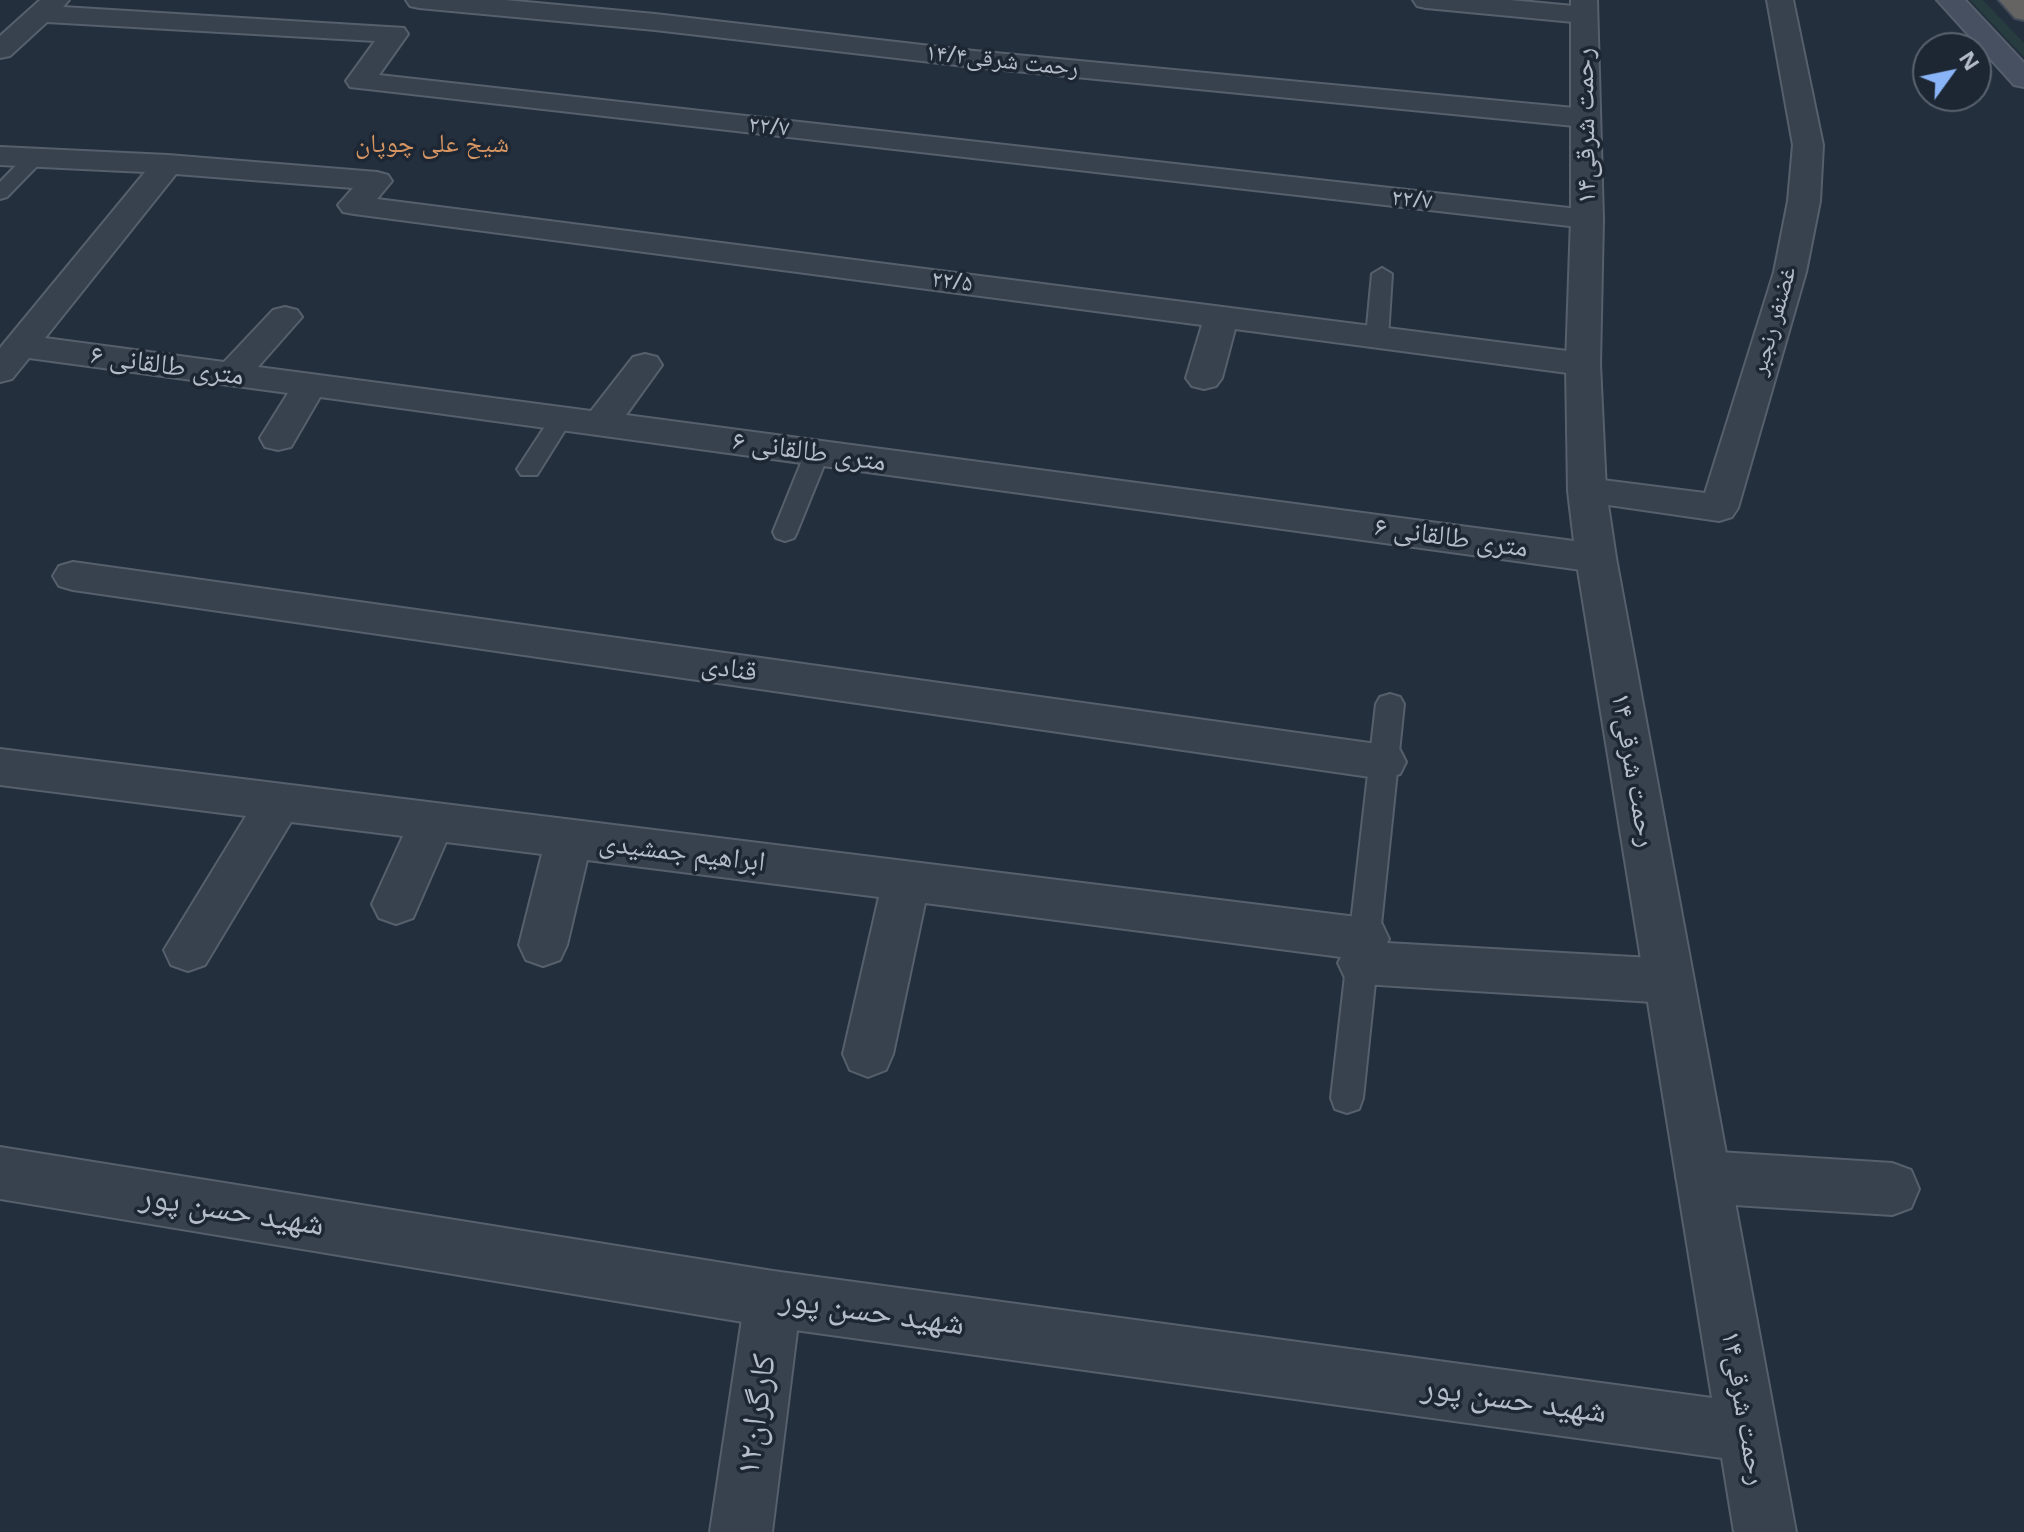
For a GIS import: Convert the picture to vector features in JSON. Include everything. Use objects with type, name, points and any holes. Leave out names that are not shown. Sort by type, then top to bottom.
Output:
[{"type":"highway","points":[[2012,0],[2024,12]]},
{"type":"main road","points":[[1950,0],[2024,79]]},
{"type":"street","name":"۱۴/۴رحمت شرقی","points":[[419,0],[663,11],[974,59],[1585,118]]},
{"type":"street","points":[[1426,0],[1584,8]]},
{"type":"street","name":"غضنفر رنجبر","points":[[1587,491],[1719,508],[1790,272],[1804,201],[1808,145],[1780,0]]},
{"type":"street","points":[[0,50],[50,4]]},
{"type":"street","name":"۲۲/۷","points":[[50,4],[394,34],[360,81],[1587,219]]},
{"type":"street","name":"۱۴رحمت شرقی","points":[[1584,8],[1587,219],[1583,364],[1587,491],[1596,558],[1765,1532]]},
{"type":"street","points":[[0,156],[168,164]]},
{"type":"street","points":[[11,358],[168,164]]},
{"type":"street","name":"۲۲/۵","points":[[168,164],[377,181],[354,205],[1583,364]]},
{"type":"street","points":[[232,374],[285,317]]},
{"type":"street","points":[[1204,378],[1221,317]]},
{"type":"street","name":"۶ متری طالقانی","points":[[11,358],[232,374],[1596,558]]},
{"type":"street","points":[[600,424],[645,365]]},
{"type":"street","points":[[278,438],[310,385]]},
{"type":"street","name":"قنادی","points":[[73,576],[1384,762]]},
{"type":"street","name":"ابراهیم جمشیدی","points":[[0,767],[906,881],[1364,951],[1669,981]]},
{"type":"street","points":[[188,950],[279,802]]},
{"type":"street","points":[[396,904],[432,821]]},
{"type":"street","points":[[543,945],[569,839]]},
{"type":"street","points":[[868,1054],[906,881]]},
{"type":"street","name":"شهید حسن پور","points":[[0,1173],[773,1299],[1747,1432]]},
{"type":"street","points":[[1703,1177],[1892,1189]]},
{"type":"street","name":"۱۲کارگران","points":[[741,1532],[773,1299]]},
{"type":"lane","points":[[0,193],[34,158]]},
{"type":"lane","points":[[1377,337],[1382,274]]},
{"type":"lane","points":[[529,469],[561,419]]},
{"type":"lane","points":[[785,532],[817,453]]},
{"type":"lane","points":[[1347,1098],[1390,704]]},
{"type":"green space","points":[[1970,0],[1983,0],[2024,43],[2024,57]]},
{"type":"district","name":"شیخ علی چوپان","points":[[432,145]]}]
